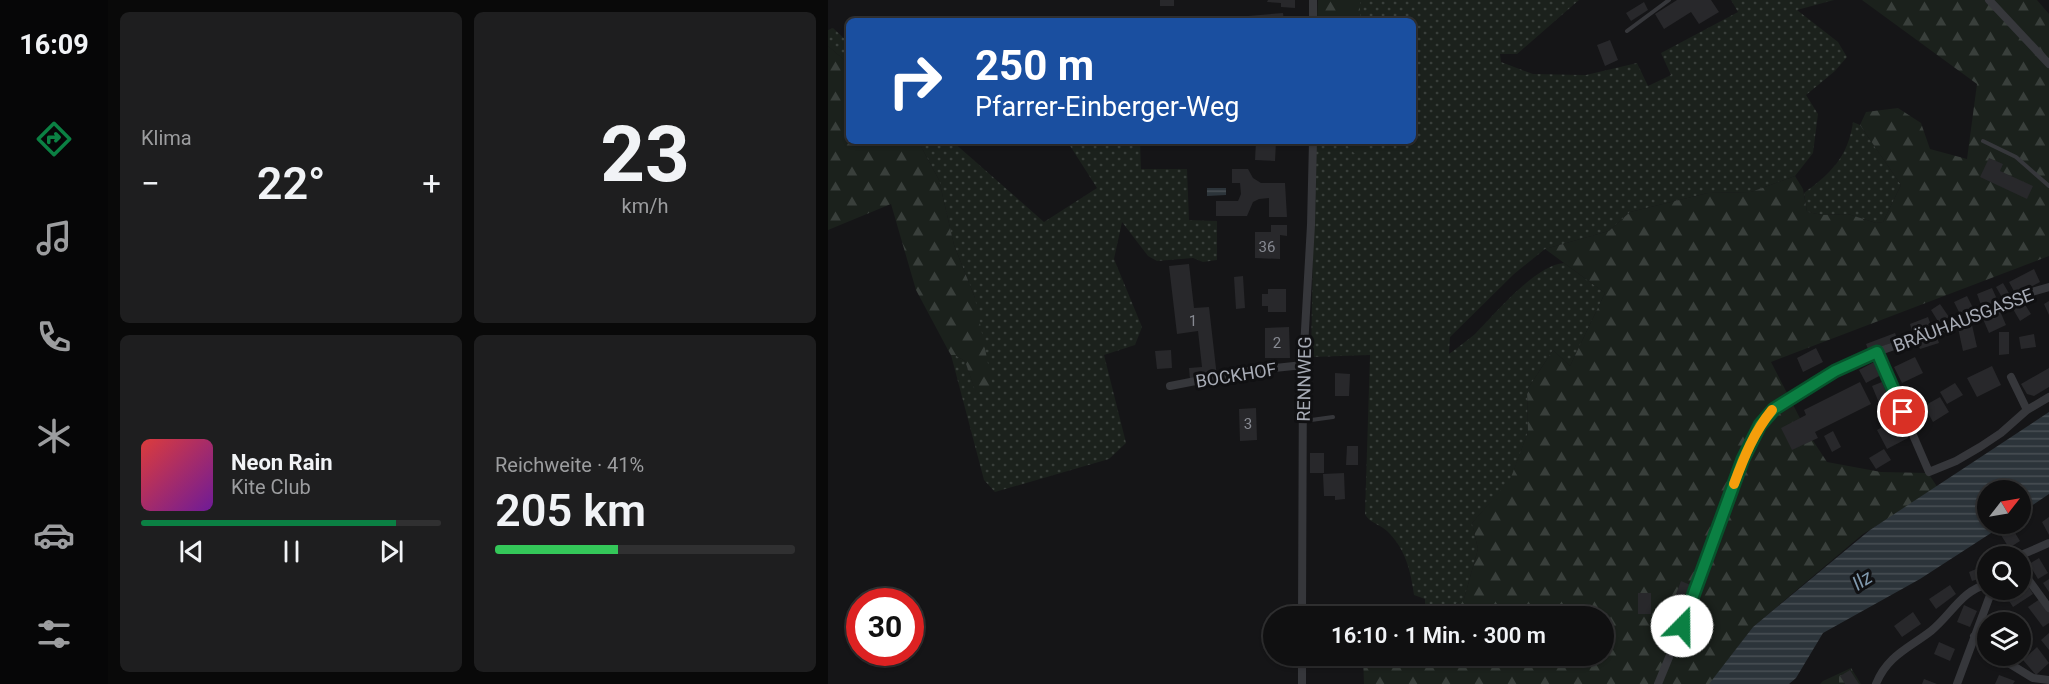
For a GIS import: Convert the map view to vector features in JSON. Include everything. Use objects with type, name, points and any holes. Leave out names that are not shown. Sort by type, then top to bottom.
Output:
[{"type":"street","points":[[1313,0],[1313,18]]},
{"type":"street","points":[[1989,0],[2049,64]]},
{"type":"street","name":"RENNWEG","points":[[1302,606],[1303,365],[1313,144]]},
{"type":"street","name":"BRÄUHAUSGASSE","points":[[1658,684],[1698,587],[1743,459],[1760,425],[1774,409],[1835,371],[1877,352],[2007,307],[2032,292],[2049,287]]},
{"type":"street","points":[[1877,352],[1929,472],[1956,461],[1980,447],[2001,433],[2027,410],[2049,397]]},
{"type":"street","name":"BOCKHOF","points":[[1170,386],[1247,371],[1303,365]]},
{"type":"street","points":[[2011,377],[2027,410]]},
{"type":"street","points":[[2031,551],[2049,543]]},
{"type":"street","points":[[2031,584],[2049,609]]},
{"type":"street","points":[[1876,684],[1880,672],[1894,656],[1932,630],[1971,591],[1977,589]]},
{"type":"street","points":[[1957,684],[1988,600]]},
{"type":"street","points":[[1302,666],[1302,684]]},
{"type":"street","points":[[2013,666],[2032,678],[2049,680]]},
{"type":"lane","points":[[1627,31],[1669,0]]},
{"type":"lane","points":[[1983,141],[2016,157],[2049,186]]},
{"type":"lane","points":[[1303,421],[1333,417]]},
{"type":"green space","points":[[1318,0],[1360,0],[1360,18],[1317,18]]},
{"type":"green space","points":[[1360,0],[1579,0],[1517,54],[1500,54],[1501,62],[1533,74],[1586,75],[1637,63],[1648,86],[1671,75],[1661,53],[1738,12],[1731,0],[1834,0],[1797,10],[1838,42],[1847,57],[1835,71],[1806,95],[1818,114],[1813,153],[1795,176],[1751,192],[1708,193],[1630,212],[1609,231],[1545,249],[1514,274],[1450,337],[1449,354],[1475,334],[1528,281],[1553,266],[1564,263],[1605,293],[1570,366],[1553,350],[1527,390],[1528,432],[1510,481],[1472,523],[1478,549],[1464,599],[1453,606],[1425,605],[1425,599],[1414,595],[1403,552],[1387,531],[1365,514],[1370,355],[1311,357],[1315,144],[1416,144],[1416,18],[1360,18]]},
{"type":"green space","points":[[1862,0],[2037,0],[2049,14],[2049,256],[1771,362],[1806,430],[1827,462],[1881,472],[1928,473],[1938,488],[1863,534],[1753,627],[1710,684],[1364,684],[1363,666],[1614,666],[1614,606],[1453,606],[1464,599],[1478,549],[1472,523],[1510,480],[1528,432],[1527,390],[1553,350],[1570,366],[1605,293],[1545,249],[1609,231],[1630,212],[1708,193],[1751,192],[1795,176],[1803,189],[1807,212],[1823,215],[1848,214],[1876,223],[1883,222],[1901,185],[1860,125],[1866,112],[1898,108],[1921,123],[1930,149],[1967,159],[1977,84]]},
{"type":"green space","points":[[833,28],[846,40],[846,61],[828,46],[828,30]]},
{"type":"green space","points":[[828,46],[846,61],[846,144],[920,144],[939,180],[954,245],[975,298],[993,389],[976,393],[965,361],[951,355],[948,350],[916,290],[891,204],[828,230]]},
{"type":"green space","points":[[1853,122],[1860,125],[1901,185],[1883,222],[1876,223],[1848,214],[1823,215],[1807,212],[1804,193],[1837,163],[1847,145]]},
{"type":"green space","points":[[920,144],[955,144],[1044,222],[1097,188],[1069,144],[1140,144],[1141,169],[1187,169],[1189,220],[1217,221],[1217,260],[1203,262],[1193,258],[1157,261],[1148,256],[1122,222],[1114,259],[1142,327],[1135,345],[1104,355],[1126,443],[1109,459],[995,492],[984,480],[951,355],[965,361],[976,392],[975,298],[954,245],[939,180]]},
{"type":"green space","points":[[1346,144],[1367,144],[1368,152],[1354,153]]},
{"type":"green space","points":[[1412,604],[1438,606],[1405,606]]},
{"type":"green space","points":[[1851,668],[1861,684],[1820,684],[1823,681]]},
{"type":"water","points":[[1207,188],[1226,188],[1226,195],[1207,196]]},
{"type":"water","name":"Ilz","points":[[2049,412],[2049,494],[2031,506],[2031,480],[1977,480],[1977,534],[1990,534],[1920,579],[1823,633],[1796,678],[1789,684],[1709,684],[1753,627],[1870,530]]},
{"type":"building","points":[[1160,0],[1174,0],[1174,6],[1160,6]]},
{"type":"building","points":[[1268,0],[1295,0],[1295,8],[1281,7],[1281,3],[1267,2]]},
{"type":"building","points":[[1677,0],[1711,0],[1719,12],[1699,24],[1691,12],[1664,29],[1655,14]]},
{"type":"building","points":[[1644,2],[1648,10],[1631,21],[1626,13]]},
{"type":"building","points":[[1283,13],[1284,18],[1248,18],[1248,16]]},
{"type":"building","points":[[1610,40],[1618,60],[1605,66],[1597,45]]},
{"type":"building","points":[[1256,144],[1276,144],[1275,161],[1255,160]]},
{"type":"building","points":[[1989,158],[2003,164],[2000,171],[2033,186],[2027,199],[1980,177]]},
{"type":"building","points":[[1232,169],[1248,169],[1253,178],[1261,183],[1285,183],[1287,217],[1269,217],[1269,198],[1253,202],[1247,216],[1216,216],[1216,201],[1238,201],[1241,194],[1240,183],[1232,183]]},
{"type":"building","points":[[1271,225],[1287,225],[1287,236],[1280,235],[1280,259],[1255,258],[1255,232],[1271,232]]},
{"type":"building","points":[[1189,264],[1194,308],[1209,307],[1217,377],[1190,380],[1189,368],[1202,367],[1198,331],[1177,334],[1169,266]]},
{"type":"building","points":[[2034,269],[2040,282],[2016,295],[2009,282]]},
{"type":"building","points":[[1243,276],[1245,308],[1236,309],[1234,277]]},
{"type":"building","points":[[2003,283],[2010,295],[2003,299],[1996,287]]},
{"type":"building","points":[[1992,288],[2000,306],[1984,313],[1977,294]]},
{"type":"building","points":[[1268,289],[1286,289],[1286,312],[1268,312],[1268,306],[1262,306],[1262,294],[1268,294]]},
{"type":"building","points":[[1967,296],[1975,312],[1962,318],[1954,302]]},
{"type":"building","points":[[2049,301],[2049,315],[2044,304]]},
{"type":"building","points":[[2024,303],[2031,314],[2020,321],[2013,309]]},
{"type":"building","points":[[1940,304],[1949,317],[1939,323],[1931,310]]},
{"type":"building","points":[[2000,311],[2006,325],[1989,333],[1983,319]]},
{"type":"building","points":[[1928,317],[1932,328],[1913,335],[1910,324]]},
{"type":"building","points":[[1972,325],[1977,347],[1963,351],[1958,328]]},
{"type":"building","points":[[1289,327],[1290,358],[1265,358],[1265,328]]},
{"type":"building","points":[[1999,332],[2009,332],[2009,354],[1999,355]]},
{"type":"building","points":[[1895,333],[1898,340],[1869,352],[1866,344]]},
{"type":"building","points":[[1936,334],[1939,343],[1920,349],[1916,340]]},
{"type":"building","points":[[2034,334],[2036,347],[2021,349],[2019,337]]},
{"type":"building","points":[[1816,348],[1823,362],[1803,372],[1797,358]]},
{"type":"building","points":[[1171,350],[1172,368],[1157,369],[1155,351]]},
{"type":"building","points":[[1915,357],[1923,373],[1902,383],[1894,367]]},
{"type":"building","points":[[1876,361],[1883,374],[1866,383],[1859,370]]},
{"type":"building","points":[[1992,366],[2001,385],[1977,397],[1967,378]]},
{"type":"building","points":[[2049,368],[2049,387],[2034,396],[2027,394],[2021,384]]},
{"type":"building","points":[[1335,373],[1350,374],[1349,396],[1335,396]]},
{"type":"building","points":[[1860,382],[1871,404],[1815,432],[1818,438],[1792,450],[1781,428],[1806,415],[1804,410]]},
{"type":"building","points":[[1882,382],[1897,418],[1887,422],[1872,386]]},
{"type":"building","points":[[1955,383],[1963,395],[1947,404],[1940,392]]},
{"type":"building","points":[[1940,397],[1949,412],[1933,422],[1924,406]]},
{"type":"building","points":[[1256,408],[1257,440],[1240,441],[1239,409]]},
{"type":"building","points":[[1897,419],[1908,438],[1887,449],[1877,430]]},
{"type":"building","points":[[1833,431],[1841,447],[1832,452],[1824,436]]},
{"type":"building","points":[[1347,446],[1358,446],[1358,465],[1346,465]]},
{"type":"building","points":[[1884,449],[1891,460],[1876,469],[1869,458]]},
{"type":"building","points":[[1310,453],[1324,453],[1324,473],[1310,473]]},
{"type":"building","points":[[1344,473],[1345,499],[1335,500],[1335,496],[1324,496],[1323,474]]},
{"type":"building","points":[[2049,517],[2049,535],[2042,522]]},
{"type":"building","points":[[2016,534],[2020,541],[2008,546],[2001,535]]},
{"type":"building","points":[[2039,558],[2048,573],[2038,579],[2031,563]]},
{"type":"building","points":[[1977,569],[1977,579],[1972,581],[1969,572]]},
{"type":"building","points":[[2049,579],[2049,592],[2043,583]]},
{"type":"building","points":[[1681,581],[1693,586],[1677,625],[1666,620]]},
{"type":"building","points":[[1950,585],[1956,594],[1936,609],[1929,599]]},
{"type":"building","points":[[1638,593],[1651,593],[1651,614],[1638,614]]},
{"type":"building","points":[[2040,599],[2049,612],[2049,623],[2043,627],[2028,607]]},
{"type":"building","points":[[2008,600],[2024,600],[2013,607]]},
{"type":"building","points":[[1964,605],[1977,611],[1970,627],[1957,622]]},
{"type":"building","points":[[1913,612],[1921,624],[1902,637],[1894,626]]},
{"type":"building","points":[[2049,633],[2049,650],[2041,640]]},
{"type":"building","points":[[1939,642],[1955,649],[1950,661],[1934,654]]},
{"type":"building","points":[[2037,647],[2049,663],[2036,675],[2028,666],[2031,666],[2031,653]]},
{"type":"building","points":[[1850,670],[1859,684],[1845,684],[1840,676]]},
{"type":"building","points":[[1999,675],[2015,681],[2013,684],[1995,684]]},
{"type":"building","points":[[1924,679],[1937,684],[1922,684]]},
{"type":"slow traffic","points":[[1734,484],[1743,459],[1760,425],[1772,410]]},
{"type":"route","points":[[1682,626],[1743,459],[1760,425],[1774,409],[1835,371],[1877,352],[1903,412]]}]
